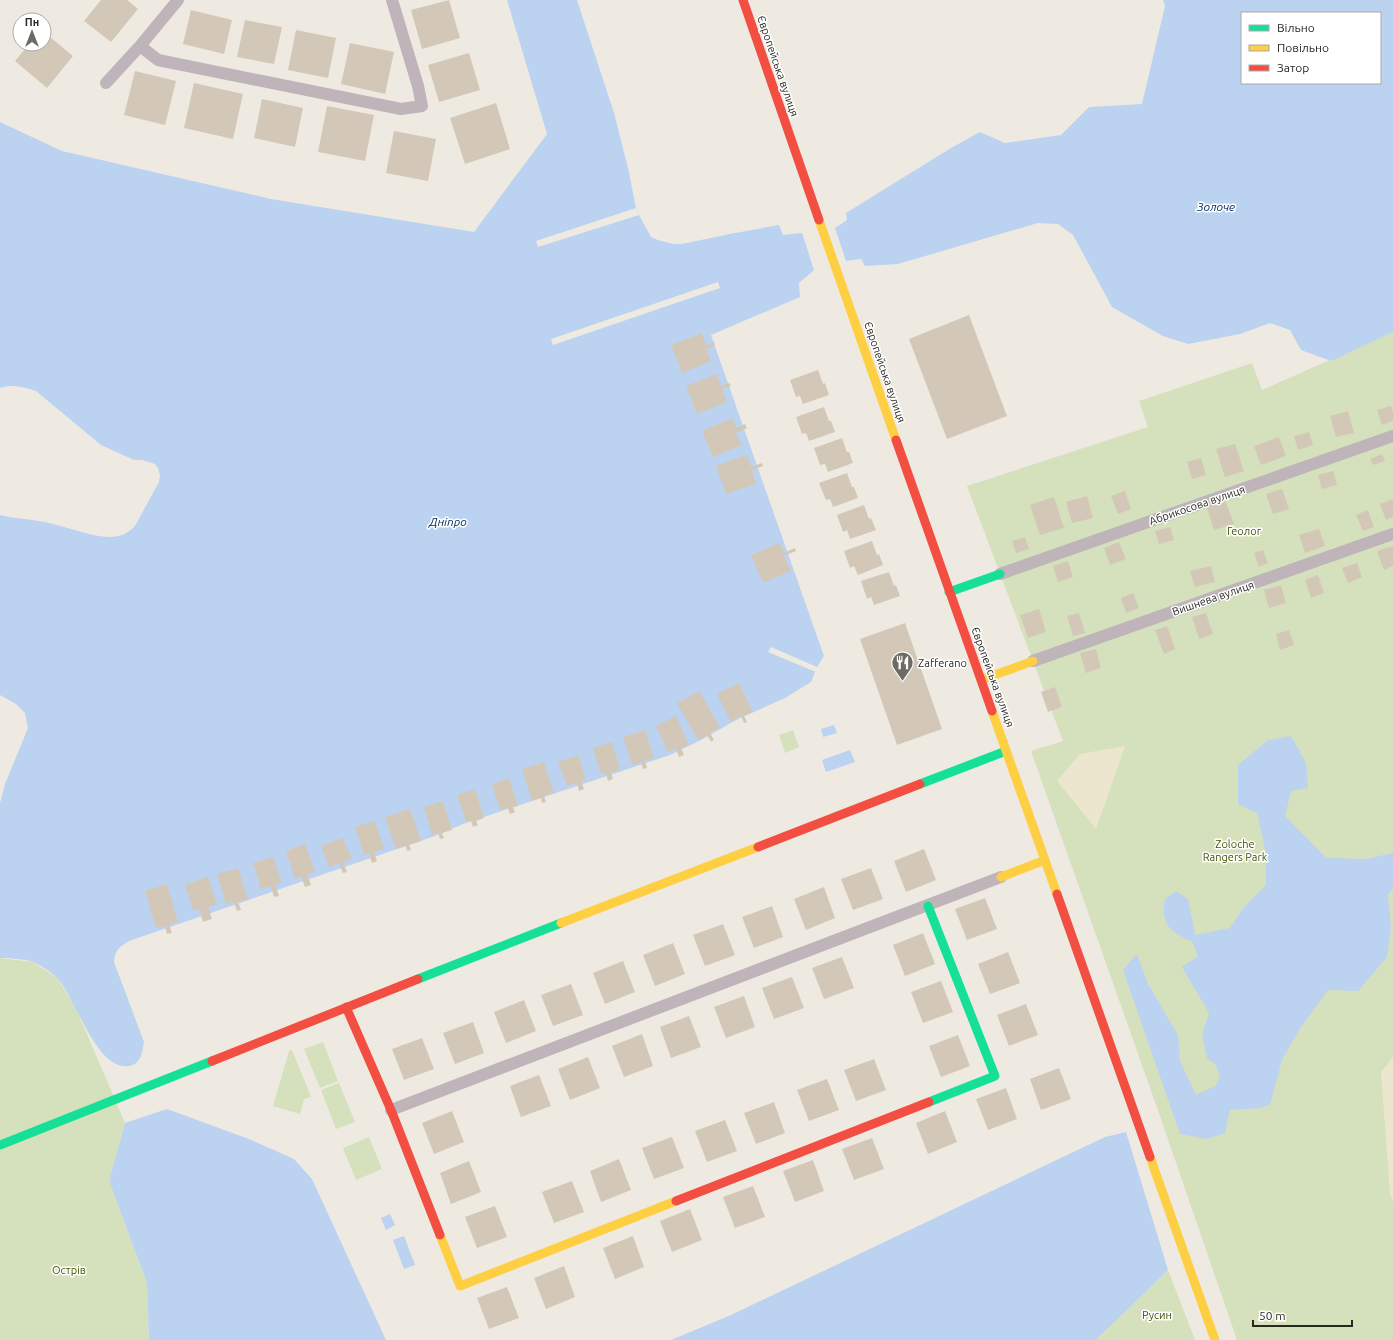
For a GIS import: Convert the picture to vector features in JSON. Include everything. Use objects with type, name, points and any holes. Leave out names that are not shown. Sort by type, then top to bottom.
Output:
[{"type":"street","points":[[106,83],[140,46],[178,0]]},
{"type":"street","points":[[140,46],[158,60],[402,109],[422,106],[418,86],[392,0]]},
{"type":"street","name":"Європейська вулиця","points":[[743,0],[829,251],[949,592],[1215,1340]]},
{"type":"street","name":"Абрикосова вулиця","points":[[1000,574],[1393,436]]},
{"type":"street","name":"Вишнева вулиця","points":[[1033,662],[1393,534]]},
{"type":"street","points":[[949,592],[1000,574]]},
{"type":"street","points":[[981,680],[1033,662]]},
{"type":"street","points":[[0,1145],[346,1007],[1006,751]]},
{"type":"street","points":[[391,1110],[1045,860]]},
{"type":"street","points":[[346,1007],[391,1110],[460,1286],[995,1076],[928,906]]},
{"type":"green space","name":"Zoloche Rangers Park","points":[[1393,332],[1393,1340],[1237,1340],[1161,1119],[1031,751],[1063,741],[967,486],[1148,427],[1139,401],[1252,363],[1262,390]]},
{"type":"green space","points":[[793,730],[799,747],[785,753],[779,735]]},
{"type":"green space","name":"Острів","points":[[0,958],[33,962],[57,978],[75,1006],[125,1123],[109,1181],[147,1283],[149,1340],[0,1340]]},
{"type":"green space","points":[[323,1042],[338,1081],[320,1088],[304,1049]]},
{"type":"green space","points":[[292,1050],[311,1097],[304,1099],[300,1114],[273,1106],[289,1051]]},
{"type":"green space","points":[[339,1083],[355,1122],[336,1129],[321,1090]]},
{"type":"green space","points":[[369,1137],[382,1169],[356,1180],[343,1148]]},
{"type":"green space","name":"Русин","points":[[1168,1270],[1195,1340],[1097,1340],[1098,1338]]},
{"type":"sand","points":[[1125,746],[1096,829],[1057,781],[1080,754]]},
{"type":"sand","points":[[1393,1057],[1393,1201],[1390,1194],[1381,1072]]},
{"type":"water","name":"Дніпро","points":[[507,0],[577,0],[614,113],[628,168],[636,208],[651,237],[673,244],[682,244],[779,225],[783,235],[802,233],[814,270],[799,283],[800,297],[711,335],[824,656],[817,667],[811,682],[785,698],[738,719],[701,740],[670,755],[463,824],[435,836],[129,941],[118,949],[115,954],[114,962],[144,1042],[140,1057],[136,1063],[129,1066],[117,1064],[106,1057],[96,1045],[63,986],[56,977],[36,963],[17,959],[0,958],[0,803],[5,784],[28,728],[25,713],[16,704],[0,695],[0,515],[43,522],[103,537],[118,536],[127,533],[135,526],[159,482],[160,475],[155,464],[142,460],[134,460],[101,445],[36,391],[18,386],[0,388],[0,122],[62,151],[271,199],[474,232],[547,134]]},
{"type":"water","name":"Золоче","points":[[1163,0],[1393,0],[1393,332],[1331,361],[1301,350],[1290,330],[1270,323],[1240,334],[1188,344],[1163,336],[1112,307],[1073,235],[1058,224],[1038,223],[898,264],[865,266],[861,259],[846,261],[835,228],[847,220],[846,213],[951,148],[980,132],[1005,143],[1061,135],[1089,107],[1142,104],[1165,6]]},
{"type":"water","points":[[834,725],[837,733],[823,737],[821,729]]},
{"type":"water","points":[[1291,736],[1306,763],[1308,788],[1291,791],[1285,816],[1326,858],[1366,859],[1393,853],[1393,888],[1388,895],[1391,928],[1387,957],[1358,991],[1328,990],[1299,1030],[1282,1060],[1270,1105],[1260,1108],[1230,1110],[1225,1133],[1207,1139],[1180,1134],[1123,970],[1137,954],[1148,984],[1178,1035],[1180,1061],[1196,1095],[1215,1086],[1220,1078],[1216,1065],[1207,1058],[1202,1035],[1209,1013],[1182,967],[1198,956],[1192,941],[1172,931],[1168,926],[1164,915],[1165,899],[1176,891],[1188,899],[1195,935],[1230,928],[1244,907],[1266,885],[1266,853],[1257,813],[1238,804],[1238,765],[1268,740]]},
{"type":"water","points":[[850,750],[855,762],[826,772],[822,760]]},
{"type":"water","points":[[167,1109],[249,1139],[294,1159],[312,1179],[386,1340],[149,1340],[147,1283],[109,1181],[125,1123]]},
{"type":"water","points":[[1126,1132],[1168,1270],[1097,1340],[671,1340],[731,1315],[1105,1137]]},
{"type":"water","points":[[390,1214],[395,1225],[386,1230],[381,1218]]},
{"type":"water","points":[[404,1236],[415,1265],[404,1269],[393,1240]]},
{"type":"pier","points":[[636,208],[639,215],[538,247],[536,241]]},
{"type":"pier","points":[[718,282],[720,288],[553,345],[551,339]]},
{"type":"pier","points":[[771,647],[817,667],[816,672],[768,652]]},
{"type":"building","points":[[101,0],[127,0],[138,9],[111,42],[84,21]]},
{"type":"building","points":[[449,0],[460,38],[422,49],[411,10]]},
{"type":"building","points":[[191,10],[232,20],[224,54],[183,44]]},
{"type":"building","points":[[245,20],[282,27],[274,64],[237,57]]},
{"type":"building","points":[[296,30],[336,38],[328,78],[288,70]]},
{"type":"building","points":[[52,39],[73,56],[47,88],[15,61],[22,52],[52,52]]},
{"type":"building","points":[[350,43],[394,52],[385,94],[341,84]]},
{"type":"building","points":[[469,53],[480,90],[439,102],[428,65]]},
{"type":"building","points":[[135,71],[176,81],[165,125],[124,115]]},
{"type":"building","points":[[194,83],[243,94],[233,139],[184,128]]},
{"type":"building","points":[[262,99],[303,108],[295,147],[254,138]]},
{"type":"building","points":[[496,103],[510,149],[465,164],[450,118]]},
{"type":"building","points":[[327,106],[374,115],[365,161],[318,152]]},
{"type":"building","points":[[394,131],[436,139],[428,181],[386,173]]},
{"type":"building","points":[[969,315],[1007,416],[947,439],[909,339]]},
{"type":"building","points":[[702,333],[706,345],[714,342],[715,345],[706,349],[711,361],[682,373],[671,345]]},
{"type":"building","points":[[818,370],[829,395],[803,404],[800,396],[796,397],[790,380]]},
{"type":"building","points":[[717,374],[721,386],[729,383],[731,386],[722,389],[727,402],[697,414],[686,386]]},
{"type":"building","points":[[1391,406],[1393,421],[1382,425],[1377,410]]},
{"type":"building","points":[[824,407],[835,432],[809,441],[806,433],[802,434],[796,417]]},
{"type":"building","points":[[1348,411],[1354,433],[1336,437],[1330,416]]},
{"type":"building","points":[[732,418],[736,428],[745,424],[747,428],[736,433],[742,445],[713,457],[702,431]]},
{"type":"building","points":[[1309,432],[1313,445],[1298,450],[1294,436]]},
{"type":"building","points":[[1279,437],[1286,456],[1261,465],[1254,446]]},
{"type":"building","points":[[842,438],[853,463],[828,472],[825,464],[820,465],[814,448]]},
{"type":"building","points":[[1235,444],[1244,471],[1225,477],[1216,449]]},
{"type":"building","points":[[1382,454],[1385,461],[1373,465],[1370,459]]},
{"type":"building","points":[[747,455],[751,467],[762,463],[763,466],[752,470],[756,484],[726,494],[716,466]]},
{"type":"building","points":[[1201,458],[1206,475],[1192,479],[1187,462]]},
{"type":"building","points":[[1333,471],[1337,485],[1322,489],[1318,475]]},
{"type":"building","points":[[847,473],[858,498],[833,507],[830,499],[826,500],[819,483]]},
{"type":"building","points":[[1282,489],[1289,509],[1273,514],[1266,494]]},
{"type":"building","points":[[1125,491],[1131,509],[1118,514],[1111,496]]},
{"type":"building","points":[[1087,496],[1093,518],[1072,523],[1066,502]]},
{"type":"building","points":[[1054,497],[1064,528],[1040,535],[1030,505]]},
{"type":"building","points":[[1393,499],[1393,517],[1386,520],[1380,504]]},
{"type":"building","points":[[1226,502],[1234,524],[1214,530],[1207,508]]},
{"type":"building","points":[[864,505],[869,519],[871,518],[876,530],[850,539],[847,530],[843,532],[837,515]]},
{"type":"building","points":[[1368,510],[1374,527],[1363,531],[1356,515]]},
{"type":"building","points":[[1170,527],[1174,540],[1159,544],[1155,531]]},
{"type":"building","points":[[1319,529],[1325,546],[1305,553],[1299,535]]},
{"type":"building","points":[[1025,537],[1029,549],[1016,553],[1012,541]]},
{"type":"building","points":[[872,541],[877,555],[879,554],[883,565],[858,575],[854,566],[850,568],[844,551]]},
{"type":"building","points":[[1119,542],[1126,559],[1110,565],[1104,548]]},
{"type":"building","points":[[780,543],[784,553],[795,548],[796,551],[784,556],[791,571],[763,583],[751,555]]},
{"type":"building","points":[[1393,546],[1393,566],[1384,570],[1377,551]]},
{"type":"building","points":[[1263,550],[1268,563],[1259,567],[1254,553]]},
{"type":"building","points":[[1068,561],[1073,577],[1058,582],[1053,566]]},
{"type":"building","points":[[1357,563],[1362,577],[1348,583],[1342,568]]},
{"type":"building","points":[[1211,566],[1215,582],[1195,587],[1190,571]]},
{"type":"building","points":[[889,572],[894,586],[896,585],[900,596],[874,605],[871,597],[867,599],[861,581]]},
{"type":"building","points":[[1318,575],[1324,593],[1311,598],[1305,580]]},
{"type":"building","points":[[1281,585],[1286,603],[1269,608],[1264,590]]},
{"type":"building","points":[[1133,593],[1139,608],[1126,613],[1121,598]]},
{"type":"building","points":[[1039,609],[1046,632],[1028,638],[1020,615]]},
{"type":"building","points":[[1079,613],[1085,633],[1073,636],[1067,616]]},
{"type":"building","points":[[1206,613],[1213,634],[1199,639],[1192,617]]},
{"type":"building","points":[[905,623],[942,729],[897,745],[860,639]]},
{"type":"building","points":[[1167,626],[1175,649],[1164,654],[1155,630]]},
{"type":"building","points":[[1289,630],[1294,645],[1280,650],[1276,634]]},
{"type":"building","points":[[1096,649],[1101,668],[1086,673],[1080,653]]},
{"type":"building","points":[[739,683],[753,712],[744,716],[747,722],[744,723],[741,716],[731,722],[717,694]]},
{"type":"building","points":[[1055,687],[1062,707],[1048,712],[1041,692]]},
{"type":"building","points":[[699,691],[720,727],[710,733],[714,740],[711,742],[707,735],[698,740],[677,703]]},
{"type":"building","points":[[676,716],[689,745],[681,748],[684,755],[679,757],[676,749],[668,752],[656,726]]},
{"type":"building","points":[[645,730],[654,758],[645,761],[647,768],[643,769],[641,762],[632,765],[623,737]]},
{"type":"building","points":[[612,742],[620,770],[611,772],[613,779],[608,781],[606,773],[601,774],[593,748]]},
{"type":"building","points":[[578,755],[586,780],[581,781],[584,789],[579,791],[577,783],[567,786],[558,762]]},
{"type":"building","points":[[544,762],[554,793],[544,796],[546,802],[542,803],[541,798],[532,801],[522,769]]},
{"type":"building","points":[[509,778],[518,806],[513,807],[515,812],[510,814],[508,808],[500,810],[492,784]]},
{"type":"building","points":[[475,789],[484,818],[476,821],[478,825],[473,827],[471,821],[466,822],[457,795]]},
{"type":"building","points":[[443,801],[452,830],[442,833],[444,838],[440,839],[438,833],[432,835],[424,807]]},
{"type":"building","points":[[410,809],[421,841],[409,845],[411,850],[407,851],[406,846],[396,849],[385,817]]},
{"type":"building","points":[[375,821],[384,849],[374,852],[377,861],[372,863],[369,853],[364,855],[355,827]]},
{"type":"building","points":[[343,838],[352,859],[343,862],[347,872],[343,873],[339,863],[329,867],[321,846]]},
{"type":"building","points":[[305,844],[315,872],[307,874],[311,885],[305,887],[301,876],[295,879],[286,851]]},
{"type":"building","points":[[924,849],[936,880],[906,892],[894,861]]},
{"type":"building","points":[[273,857],[282,883],[275,885],[279,896],[274,897],[271,886],[261,889],[253,863]]},
{"type":"building","points":[[238,868],[248,899],[238,902],[241,910],[237,911],[234,902],[226,904],[217,874]]},
{"type":"building","points":[[871,868],[883,899],[853,910],[841,879]]},
{"type":"building","points":[[208,877],[217,904],[208,907],[212,919],[203,922],[199,909],[194,911],[185,885]]},
{"type":"building","points":[[167,884],[178,922],[169,925],[172,933],[167,934],[165,926],[156,928],[145,891]]},
{"type":"building","points":[[824,887],[835,918],[806,930],[794,899]]},
{"type":"building","points":[[985,898],[997,929],[967,940],[955,909]]},
{"type":"building","points":[[772,906],[783,937],[754,948],[742,917]]},
{"type":"building","points":[[723,924],[735,955],[705,966],[693,935]]},
{"type":"building","points":[[923,933],[935,964],[905,976],[893,945]]},
{"type":"building","points":[[673,943],[685,974],[655,986],[643,955]]},
{"type":"building","points":[[1008,952],[1020,983],[990,994],[978,964]]},
{"type":"building","points":[[842,957],[854,988],[824,999],[812,968]]},
{"type":"building","points":[[623,961],[635,992],[605,1004],[593,973]]},
{"type":"building","points":[[792,977],[804,1008],[774,1019],[762,988]]},
{"type":"building","points":[[941,981],[953,1012],[923,1023],[911,992]]},
{"type":"building","points":[[571,984],[583,1015],[553,1026],[541,995]]},
{"type":"building","points":[[744,996],[755,1027],[726,1038],[714,1007]]},
{"type":"building","points":[[524,1000],[536,1031],[506,1043],[494,1012]]},
{"type":"building","points":[[1026,1004],[1038,1035],[1009,1046],[997,1015]]},
{"type":"building","points":[[689,1016],[701,1047],[671,1058],[660,1027]]},
{"type":"building","points":[[473,1022],[484,1053],[455,1064],[443,1033]]},
{"type":"building","points":[[642,1034],[653,1066],[624,1077],[612,1046]]},
{"type":"building","points":[[958,1035],[970,1066],[941,1077],[929,1046]]},
{"type":"building","points":[[422,1038],[434,1069],[404,1080],[392,1049]]},
{"type":"building","points":[[588,1057],[600,1088],[570,1100],[558,1069]]},
{"type":"building","points":[[874,1059],[886,1090],[856,1101],[844,1070]]},
{"type":"building","points":[[1059,1068],[1071,1099],[1041,1110],[1030,1079]]},
{"type":"building","points":[[539,1075],[551,1106],[521,1117],[510,1086]]},
{"type":"building","points":[[827,1079],[839,1110],[809,1121],[797,1090]]},
{"type":"building","points":[[1006,1088],[1017,1119],[988,1130],[976,1099]]},
{"type":"building","points":[[774,1102],[785,1133],[756,1144],[744,1113]]},
{"type":"building","points":[[452,1111],[464,1142],[434,1154],[422,1123]]},
{"type":"building","points":[[945,1111],[957,1142],[928,1154],[916,1123]]},
{"type":"building","points":[[725,1120],[737,1151],[707,1162],[695,1131]]},
{"type":"building","points":[[672,1137],[684,1168],[654,1179],[642,1148]]},
{"type":"building","points":[[872,1138],[884,1169],[854,1180],[842,1149]]},
{"type":"building","points":[[619,1159],[631,1190],[601,1202],[590,1171]]},
{"type":"building","points":[[813,1160],[824,1191],[795,1202],[783,1171]]},
{"type":"building","points":[[469,1161],[481,1192],[451,1204],[440,1173]]},
{"type":"building","points":[[572,1181],[584,1212],[554,1223],[542,1192]]},
{"type":"building","points":[[753,1186],[765,1217],[735,1228],[723,1197]]},
{"type":"building","points":[[495,1206],[507,1237],[477,1248],[465,1217]]},
{"type":"building","points":[[690,1209],[702,1240],[672,1252],[660,1221]]},
{"type":"building","points":[[633,1236],[644,1267],[615,1279],[603,1248]]},
{"type":"building","points":[[564,1266],[575,1297],[546,1309],[534,1278]]},
{"type":"building","points":[[507,1287],[519,1318],[489,1329],[477,1298]]},
{"type":"traffic: fast","points":[[949,592],[1000,574]]},
{"type":"traffic: fast","points":[[920,784],[1006,751]]},
{"type":"traffic: fast","points":[[928,906],[995,1076],[929,1102]]},
{"type":"traffic: fast","points":[[418,979],[561,923]]},
{"type":"traffic: fast","points":[[0,1145],[212,1061]]},
{"type":"traffic: slow","points":[[819,220],[896,440]]},
{"type":"traffic: slow","points":[[981,680],[1033,661]]},
{"type":"traffic: slow","points":[[992,711],[1057,894]]},
{"type":"traffic: slow","points":[[561,923],[758,847]]},
{"type":"traffic: slow","points":[[1001,877],[1045,860]]},
{"type":"traffic: slow","points":[[1150,1157],[1215,1340]]},
{"type":"traffic: slow","points":[[440,1235],[460,1286],[676,1201]]},
{"type":"traffic: jam","points":[[743,0],[819,220]]},
{"type":"traffic: jam","points":[[896,440],[992,711]]},
{"type":"traffic: jam","points":[[758,847],[920,784]]},
{"type":"traffic: jam","points":[[1057,894],[1150,1157]]},
{"type":"traffic: jam","points":[[212,1061],[418,979]]},
{"type":"traffic: jam","points":[[346,1007],[391,1110],[440,1235]]},
{"type":"traffic: jam","points":[[676,1201],[929,1102]]},
{"type":"place","name":"Zafferano","points":[[902,682]]},
{"type":"park label","name":"Геолог","points":[[1244,531]]}]
